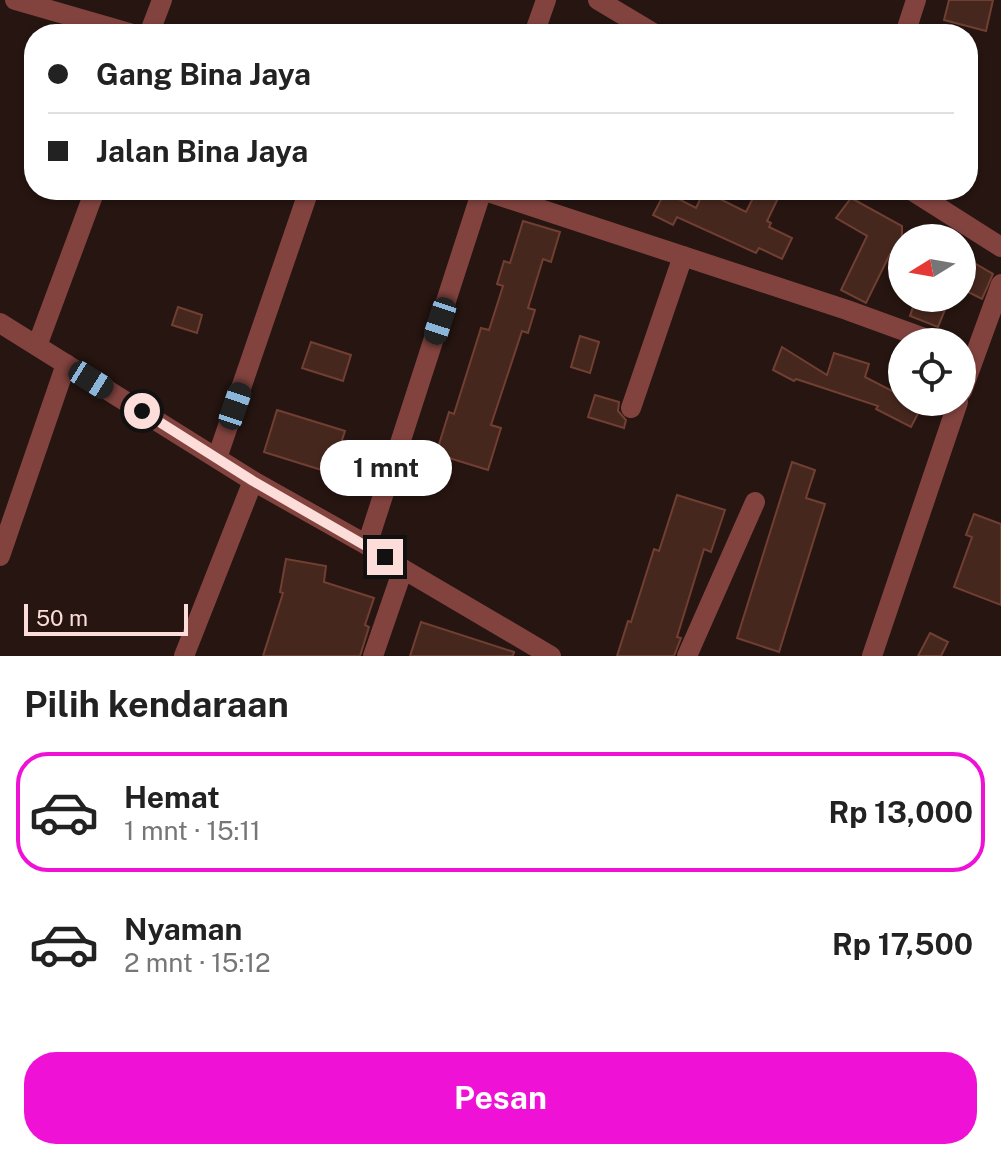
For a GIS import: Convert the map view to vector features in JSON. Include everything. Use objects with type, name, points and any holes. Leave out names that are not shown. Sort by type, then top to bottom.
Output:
[{"type":"street","points":[[15,0],[98,24]]},
{"type":"street","points":[[153,24],[162,0]]},
{"type":"street","points":[[538,24],[546,0]]},
{"type":"street","points":[[598,0],[638,24]]},
{"type":"street","points":[[908,24],[916,0]]},
{"type":"street","points":[[37,346],[91,200]]},
{"type":"street","points":[[217,458],[306,200]]},
{"type":"street","points":[[367,545],[479,200]]},
{"type":"street","points":[[512,200],[896,328]]},
{"type":"street","points":[[927,200],[1001,247]]},
{"type":"street","points":[[631,408],[683,256]]},
{"type":"street","points":[[976,337],[1001,284]]},
{"type":"street","points":[[0,323],[253,481],[367,545],[551,656]]},
{"type":"street","points":[[2,545],[66,364]]},
{"type":"street","points":[[872,656],[953,416]]},
{"type":"street","points":[[184,656],[253,481]]},
{"type":"street","points":[[687,656],[755,502]]},
{"type":"street","points":[[373,656],[403,569]]},
{"type":"building","points":[[949,0],[993,0],[986,31],[978,29],[978,24],[944,20]]},
{"type":"building","points":[[661,200],[680,200],[696,208],[700,200],[722,200],[746,212],[752,200],[777,200],[767,221],[771,223],[769,227],[792,238],[782,259],[759,248],[756,253],[677,217],[673,225],[653,215]]},
{"type":"building","points":[[850,200],[898,224],[888,224],[888,258],[866,303],[841,290],[867,236],[836,218]]},
{"type":"building","points":[[523,221],[560,232],[551,262],[543,259],[528,308],[535,310],[528,333],[522,331],[491,425],[501,428],[488,470],[436,454],[449,412],[454,414],[481,328],[489,330],[503,286],[497,284],[504,261],[510,263]]},
{"type":"building","points":[[976,264],[993,274],[982,299],[976,296]]},
{"type":"building","points":[[178,307],[202,315],[197,333],[172,325]]},
{"type":"building","points":[[911,312],[944,312],[938,327],[910,316]]},
{"type":"building","points":[[580,336],[599,342],[590,373],[571,367]]},
{"type":"building","points":[[311,342],[351,355],[343,381],[302,368]]},
{"type":"building","points":[[782,347],[827,375],[834,353],[869,364],[865,377],[888,389],[888,415],[876,409],[878,406],[796,379],[794,381],[773,370]]},
{"type":"building","points":[[595,395],[619,402],[618,411],[626,420],[624,428],[588,417]]},
{"type":"building","points":[[277,410],[345,431],[331,473],[264,452]]},
{"type":"building","points":[[890,416],[917,416],[911,427]]},
{"type":"building","points":[[792,462],[815,470],[806,498],[825,504],[779,652],[737,638]]},
{"type":"building","points":[[677,495],[725,510],[711,552],[704,549],[677,637],[681,638],[674,656],[617,656],[654,549],[659,551]]},
{"type":"building","points":[[974,514],[1001,524],[1001,605],[954,587],[972,537],[966,535]]},
{"type":"building","points":[[286,559],[326,566],[324,582],[374,598],[365,625],[369,627],[360,656],[263,656],[283,593],[280,592]]},
{"type":"building","points":[[421,622],[514,652],[513,656],[410,656]]},
{"type":"building","points":[[930,633],[948,642],[941,656],[918,656]]},
{"type":"route","points":[[142,411],[253,481],[385,557]]}]
